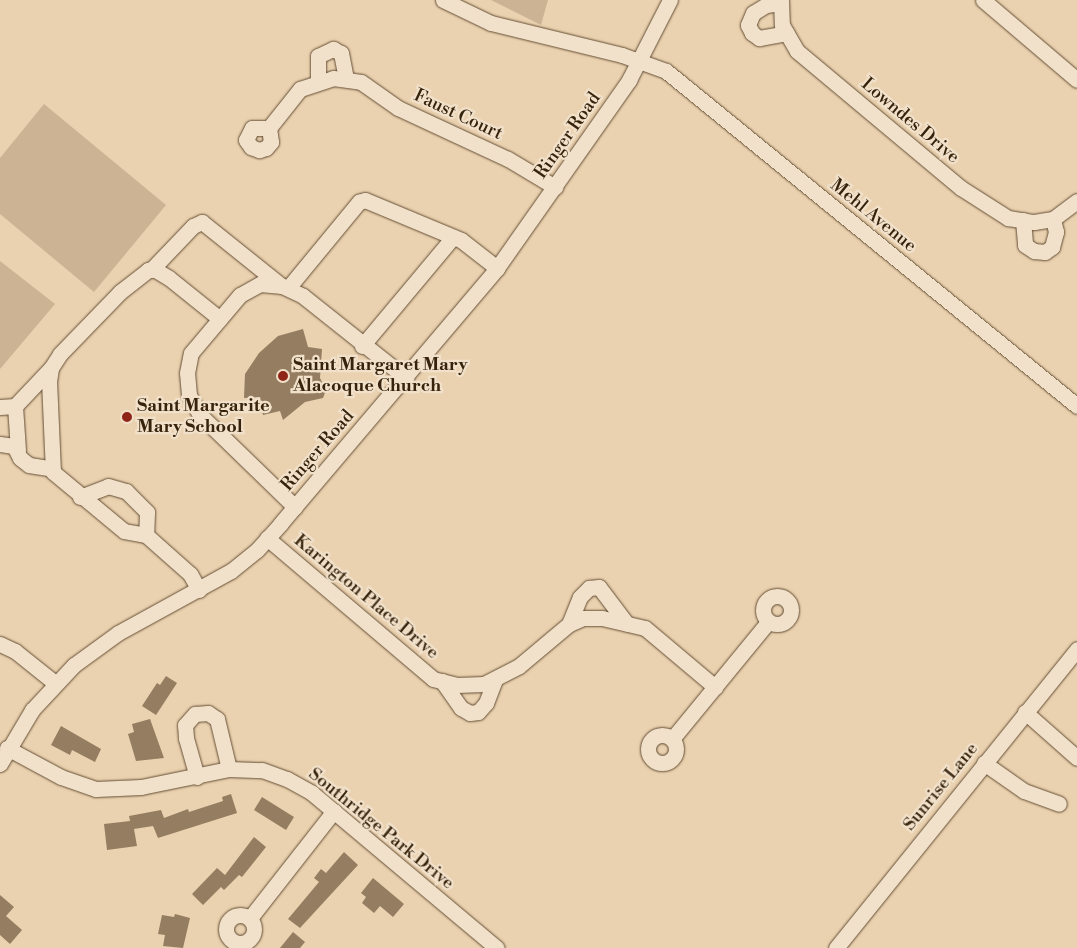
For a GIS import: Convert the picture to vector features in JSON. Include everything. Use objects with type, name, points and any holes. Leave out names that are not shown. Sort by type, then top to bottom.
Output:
[{"type":"street","name":"Mehl Avenue","points":[[443,0],[491,23],[641,60],[666,70],[1077,406]]},
{"type":"street","name":"Ringer Road","points":[[0,764],[7,748],[55,683],[110,638],[231,571],[267,538],[406,378],[497,268],[555,187],[641,60],[670,0]]},
{"type":"street","points":[[982,0],[1077,80]]},
{"type":"street","name":"Lowndes Drive","points":[[787,33],[759,38],[752,33],[748,25],[753,13],[766,4],[780,1],[782,25],[787,33],[797,51],[961,188],[1008,218],[1023,220],[1053,219]]},
{"type":"street","points":[[318,81],[318,56],[333,49],[342,53],[346,79]]},
{"type":"street","name":"Faust Court","points":[[268,128],[292,96],[318,81],[346,79],[361,82],[398,108],[508,159],[555,187]]},
{"type":"street","points":[[285,287],[360,202],[365,200],[453,237],[497,268]]},
{"type":"street","points":[[1023,220],[1025,245],[1034,251],[1045,252],[1052,247],[1056,232],[1053,219],[1077,201]]},
{"type":"street","points":[[199,590],[190,574],[146,535],[124,531],[80,497],[53,469],[29,465],[20,458],[8,406],[51,368],[60,354],[120,292],[151,270],[193,226],[202,222],[285,287],[303,296],[362,346],[406,378]]},
{"type":"street","points":[[362,346],[453,237]]},
{"type":"street","points":[[151,270],[169,278],[220,319]]},
{"type":"street","points":[[285,287],[260,284],[240,295],[191,353],[187,373],[189,395],[200,414],[295,506]]},
{"type":"street","points":[[51,368],[49,382],[53,469]]},
{"type":"street","points":[[0,444],[14,446],[18,450]]},
{"type":"street","points":[[80,497],[108,486],[126,491],[147,512],[146,535]]},
{"type":"street","name":"Karington Place Drive","points":[[267,538],[433,679],[468,686],[495,680],[518,666],[569,624],[584,618],[645,628],[715,686]]},
{"type":"street","name":"Karington Place Drive","points":[[569,624],[580,597],[589,588],[599,588],[627,624]]},
{"type":"street","points":[[672,739],[768,622]]},
{"type":"street","points":[[0,644],[20,654],[55,683]]},
{"type":"street","name":"Sunrise Lane","points":[[836,948],[1077,649]]},
{"type":"street","name":"Karington Place Drive","points":[[442,681],[461,708],[470,713],[478,712],[486,703],[495,680]]},
{"type":"street","points":[[1025,712],[1077,758]]},
{"type":"street","points":[[198,777],[186,738],[185,725],[195,714],[208,713],[217,719],[229,769]]},
{"type":"street","name":"Southridge Park Drive","points":[[7,748],[60,777],[96,789],[141,787],[198,777],[229,769],[262,770],[287,779],[312,793],[497,948]]},
{"type":"street","points":[[984,763],[1024,791],[1059,804]]},
{"type":"street","points":[[250,918],[334,811]]},
{"type":"shaded area","points":[[491,0],[548,0],[541,25]]},
{"type":"shaded area","points":[[44,104],[166,205],[94,292],[0,214],[0,158]]},
{"type":"shaded area","points":[[0,261],[55,304],[0,369]]},
{"type":"building","name":"Saint Margaret Mary Alacoque Church","points":[[303,329],[308,347],[322,349],[320,378],[326,390],[323,398],[305,402],[283,420],[280,411],[263,415],[260,397],[244,398],[245,374],[259,353],[278,336]]},
{"type":"building","points":[[166,676],[177,683],[156,715],[142,706],[157,683],[160,685]]},
{"type":"building","points":[[150,719],[164,758],[136,761],[128,734],[134,732],[132,724]]},
{"type":"building","points":[[61,726],[101,749],[95,762],[72,750],[70,755],[51,745]]},
{"type":"building","points":[[231,794],[237,813],[158,838],[153,826],[134,829],[137,846],[107,850],[104,824],[130,821],[129,816],[161,810],[164,818],[188,809],[189,812],[223,801],[222,797]]},
{"type":"building","points":[[262,797],[294,817],[286,830],[254,810]]},
{"type":"building","points":[[254,837],[266,847],[242,877],[239,875],[224,890],[221,887],[203,905],[192,894],[217,868],[225,875]]},
{"type":"building","points":[[344,852],[358,865],[300,928],[288,919],[319,882],[314,878],[321,869],[326,873]]},
{"type":"building","points":[[373,878],[404,904],[393,917],[380,906],[374,913],[362,903],[366,897],[361,893]]},
{"type":"building","points":[[0,895],[14,907],[6,916],[22,930],[10,944],[0,935]]},
{"type":"building","points":[[175,914],[190,918],[183,948],[163,946],[165,935],[158,934],[162,915],[174,917]]},
{"type":"building","points":[[293,932],[305,942],[300,948],[280,948]]},
{"type":"place","name":"Saint Margaret Mary Alacoque Church","points":[[283,376]]},
{"type":"place","name":"Saint Margarite Mary School","points":[[127,417]]}]
